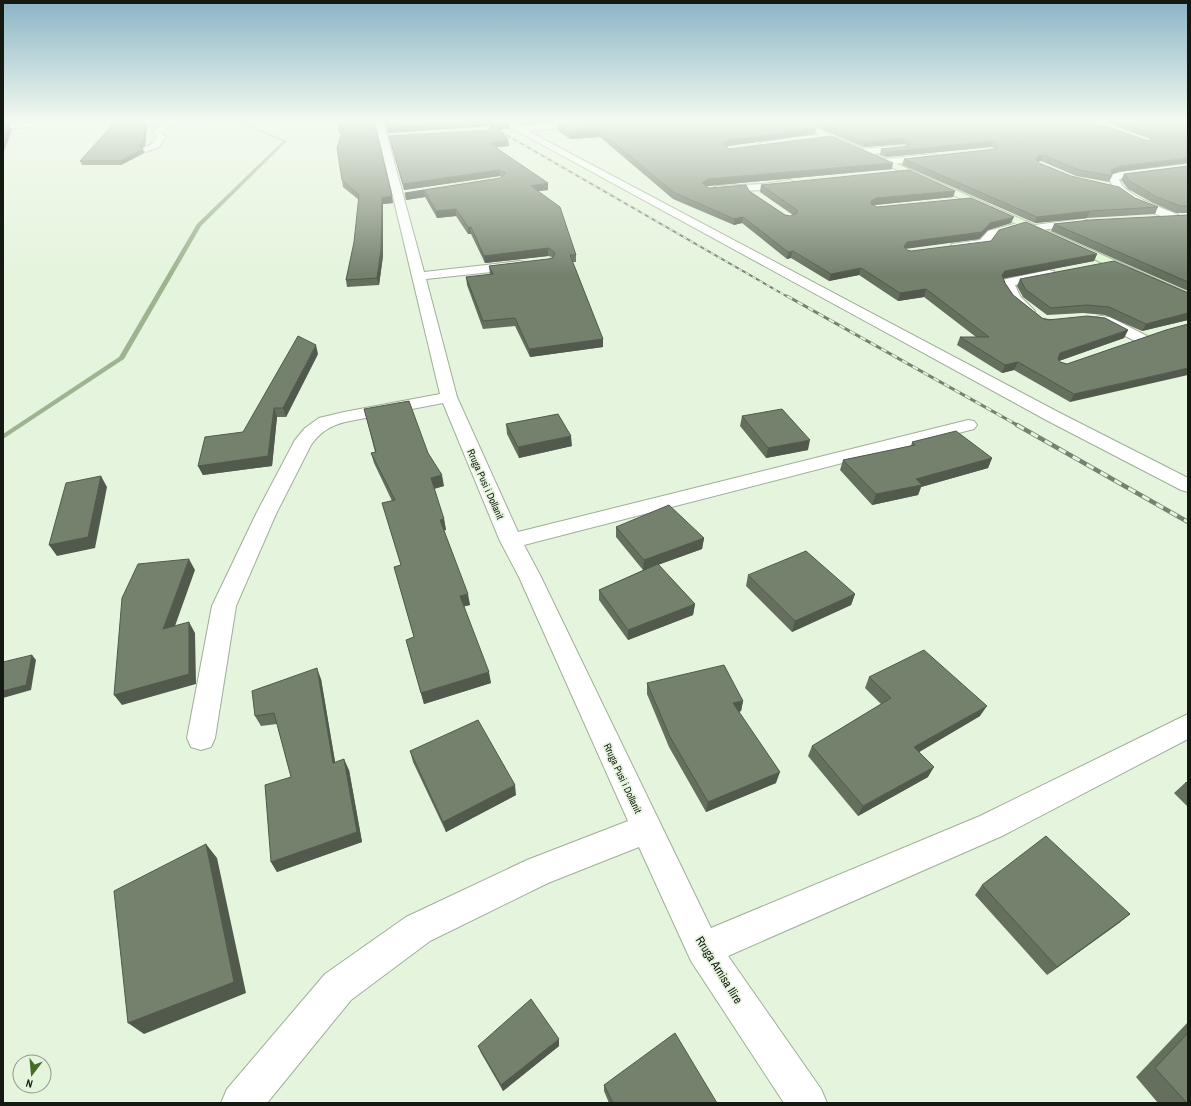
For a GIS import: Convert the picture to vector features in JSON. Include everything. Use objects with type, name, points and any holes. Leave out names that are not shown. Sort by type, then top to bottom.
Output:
[{"type":"main road","points":[[908,173],[1188,298]]},
{"type":"street","name":"Rruga Pusi i Dollanit","points":[[397,173],[403,195],[448,398],[511,541],[530,576],[646,829]]},
{"type":"street","points":[[598,173],[1054,417],[1188,486]]},
{"type":"street","points":[[884,174],[900,173]]},
{"type":"street","points":[[1141,173],[1114,177],[1113,181],[1118,189],[1125,194],[1174,217]]},
{"type":"street","points":[[759,198],[750,189],[800,182]]},
{"type":"street","points":[[1105,186],[1118,189]]},
{"type":"street","points":[[708,190],[764,187]]},
{"type":"street","points":[[945,202],[969,200]]},
{"type":"street","points":[[1150,218],[1188,216]]},
{"type":"street","points":[[944,249],[984,243],[992,233],[1029,226],[1095,221]]},
{"type":"street","points":[[420,276],[533,263]]},
{"type":"street","points":[[1086,267],[1110,263]]},
{"type":"street","points":[[1038,318],[1020,305],[1010,293],[1007,283],[1063,272]]},
{"type":"street","points":[[1090,319],[1105,320],[1149,336],[1120,346]]},
{"type":"street","points":[[201,738],[224,606],[266,514],[302,444],[311,432],[325,422],[344,417],[448,398]]},
{"type":"street","points":[[511,541],[968,425]]},
{"type":"street","points":[[1170,468],[1188,475]]},
{"type":"street","points":[[703,948],[990,826],[1188,726]]},
{"type":"street","points":[[241,1103],[338,987],[418,929],[538,871],[646,829]]},
{"type":"street","name":"Rruga Arnisa Ilire","points":[[646,829],[703,948],[806,1103]]},
{"type":"building","points":[[341,173],[386,173],[392,196],[382,198],[381,249],[377,278],[346,280],[354,242],[359,195],[342,180]]},
{"type":"building","points":[[400,173],[481,173],[403,184]]},
{"type":"building","points":[[506,173],[533,173],[548,183],[531,186],[560,207],[576,255],[570,255],[603,339],[529,349],[515,318],[483,321],[466,277],[493,274],[489,266],[548,259],[553,258],[555,253],[548,248],[484,256],[471,227],[468,227],[456,209],[436,211],[424,190],[500,178]]},
{"type":"building","points":[[650,173],[782,173],[708,179],[702,183],[709,188],[746,185],[749,191],[785,215],[790,216],[797,213],[797,210],[761,185],[883,173],[915,173],[955,191],[876,198],[871,201],[871,204],[877,207],[971,198],[1014,217],[990,223],[982,232],[907,242],[904,247],[907,250],[911,251],[991,241],[999,230],[1026,222],[1097,254],[1005,271],[1002,275],[1005,283],[1013,295],[1042,318],[1048,320],[1087,316],[1105,318],[1128,330],[1060,353],[1058,359],[1060,362],[1067,364],[1166,330],[1188,324],[1188,368],[1074,394],[1018,362],[1005,365],[960,337],[989,337],[926,289],[900,293],[861,268],[831,274],[793,251],[788,252],[743,217],[734,219],[673,192]]},
{"type":"building","points":[[935,173],[1063,173],[1071,176],[1119,187],[1135,198],[1158,207],[1090,211],[1037,217]]},
{"type":"building","points":[[1093,173],[1111,173],[1112,176]]},
{"type":"building","points":[[1188,173],[1188,206],[1180,206],[1157,197],[1131,182],[1124,174]]},
{"type":"building","points":[[1188,215],[1188,282],[1054,224],[1090,220]]},
{"type":"building","points":[[1114,261],[1188,293],[1188,313],[1146,324],[1109,307],[1087,305],[1051,308],[1026,290],[1020,279]]},
{"type":"building","points":[[298,336],[316,345],[283,408],[274,408],[268,456],[198,466],[205,437],[243,432]]},
{"type":"building","points":[[409,401],[428,453],[442,475],[431,478],[444,519],[440,520],[468,594],[460,596],[489,672],[421,693],[406,640],[414,637],[394,567],[401,565],[382,503],[395,500],[371,453],[376,452],[364,409]]},
{"type":"building","points":[[782,409],[810,440],[768,448],[742,416]]},
{"type":"building","points":[[558,414],[571,436],[518,447],[506,424]]},
{"type":"building","points":[[956,431],[992,458],[916,479],[922,485],[876,494],[843,460],[915,445],[912,442]]},
{"type":"building","points":[[101,476],[88,537],[49,545],[66,483]]},
{"type":"building","points":[[669,505],[704,538],[644,560],[616,527]]},
{"type":"building","points":[[806,551],[855,594],[795,621],[748,575]]},
{"type":"building","points":[[189,559],[163,629],[189,622],[189,674],[114,695],[122,598],[138,564]]},
{"type":"building","points":[[658,564],[695,604],[628,630],[599,590]]},
{"type":"building","points":[[924,650],[987,706],[914,747],[934,767],[863,806],[812,746],[891,698],[869,677]]},
{"type":"building","points":[[32,655],[26,685],[3,691],[3,662]]},
{"type":"building","points":[[724,665],[743,701],[733,703],[780,772],[708,802],[670,737],[647,683]]},
{"type":"building","points":[[317,668],[333,763],[344,759],[357,832],[271,862],[265,785],[291,777],[274,713],[255,716],[252,691]]},
{"type":"building","points":[[478,720],[515,785],[443,822],[410,751]]},
{"type":"building","points":[[1046,836],[1130,914],[1057,967],[982,885]]},
{"type":"building","points":[[206,844],[234,982],[128,1023],[114,891]]},
{"type":"building","points":[[531,999],[559,1039],[501,1085],[478,1046]]},
{"type":"building","points":[[675,1033],[717,1103],[613,1103],[604,1085]]},
{"type":"building","points":[[1188,1033],[1188,1103],[1187,1103],[1155,1068]]},
{"type":"waterway","points":[[3,437],[122,358],[199,225],[253,173]]},
{"type":"railway","points":[[572,173],[788,297]]},
{"type":"railway","points":[[787,296],[1019,426]]},
{"type":"railway","points":[[1017,425],[1188,522]]}]
